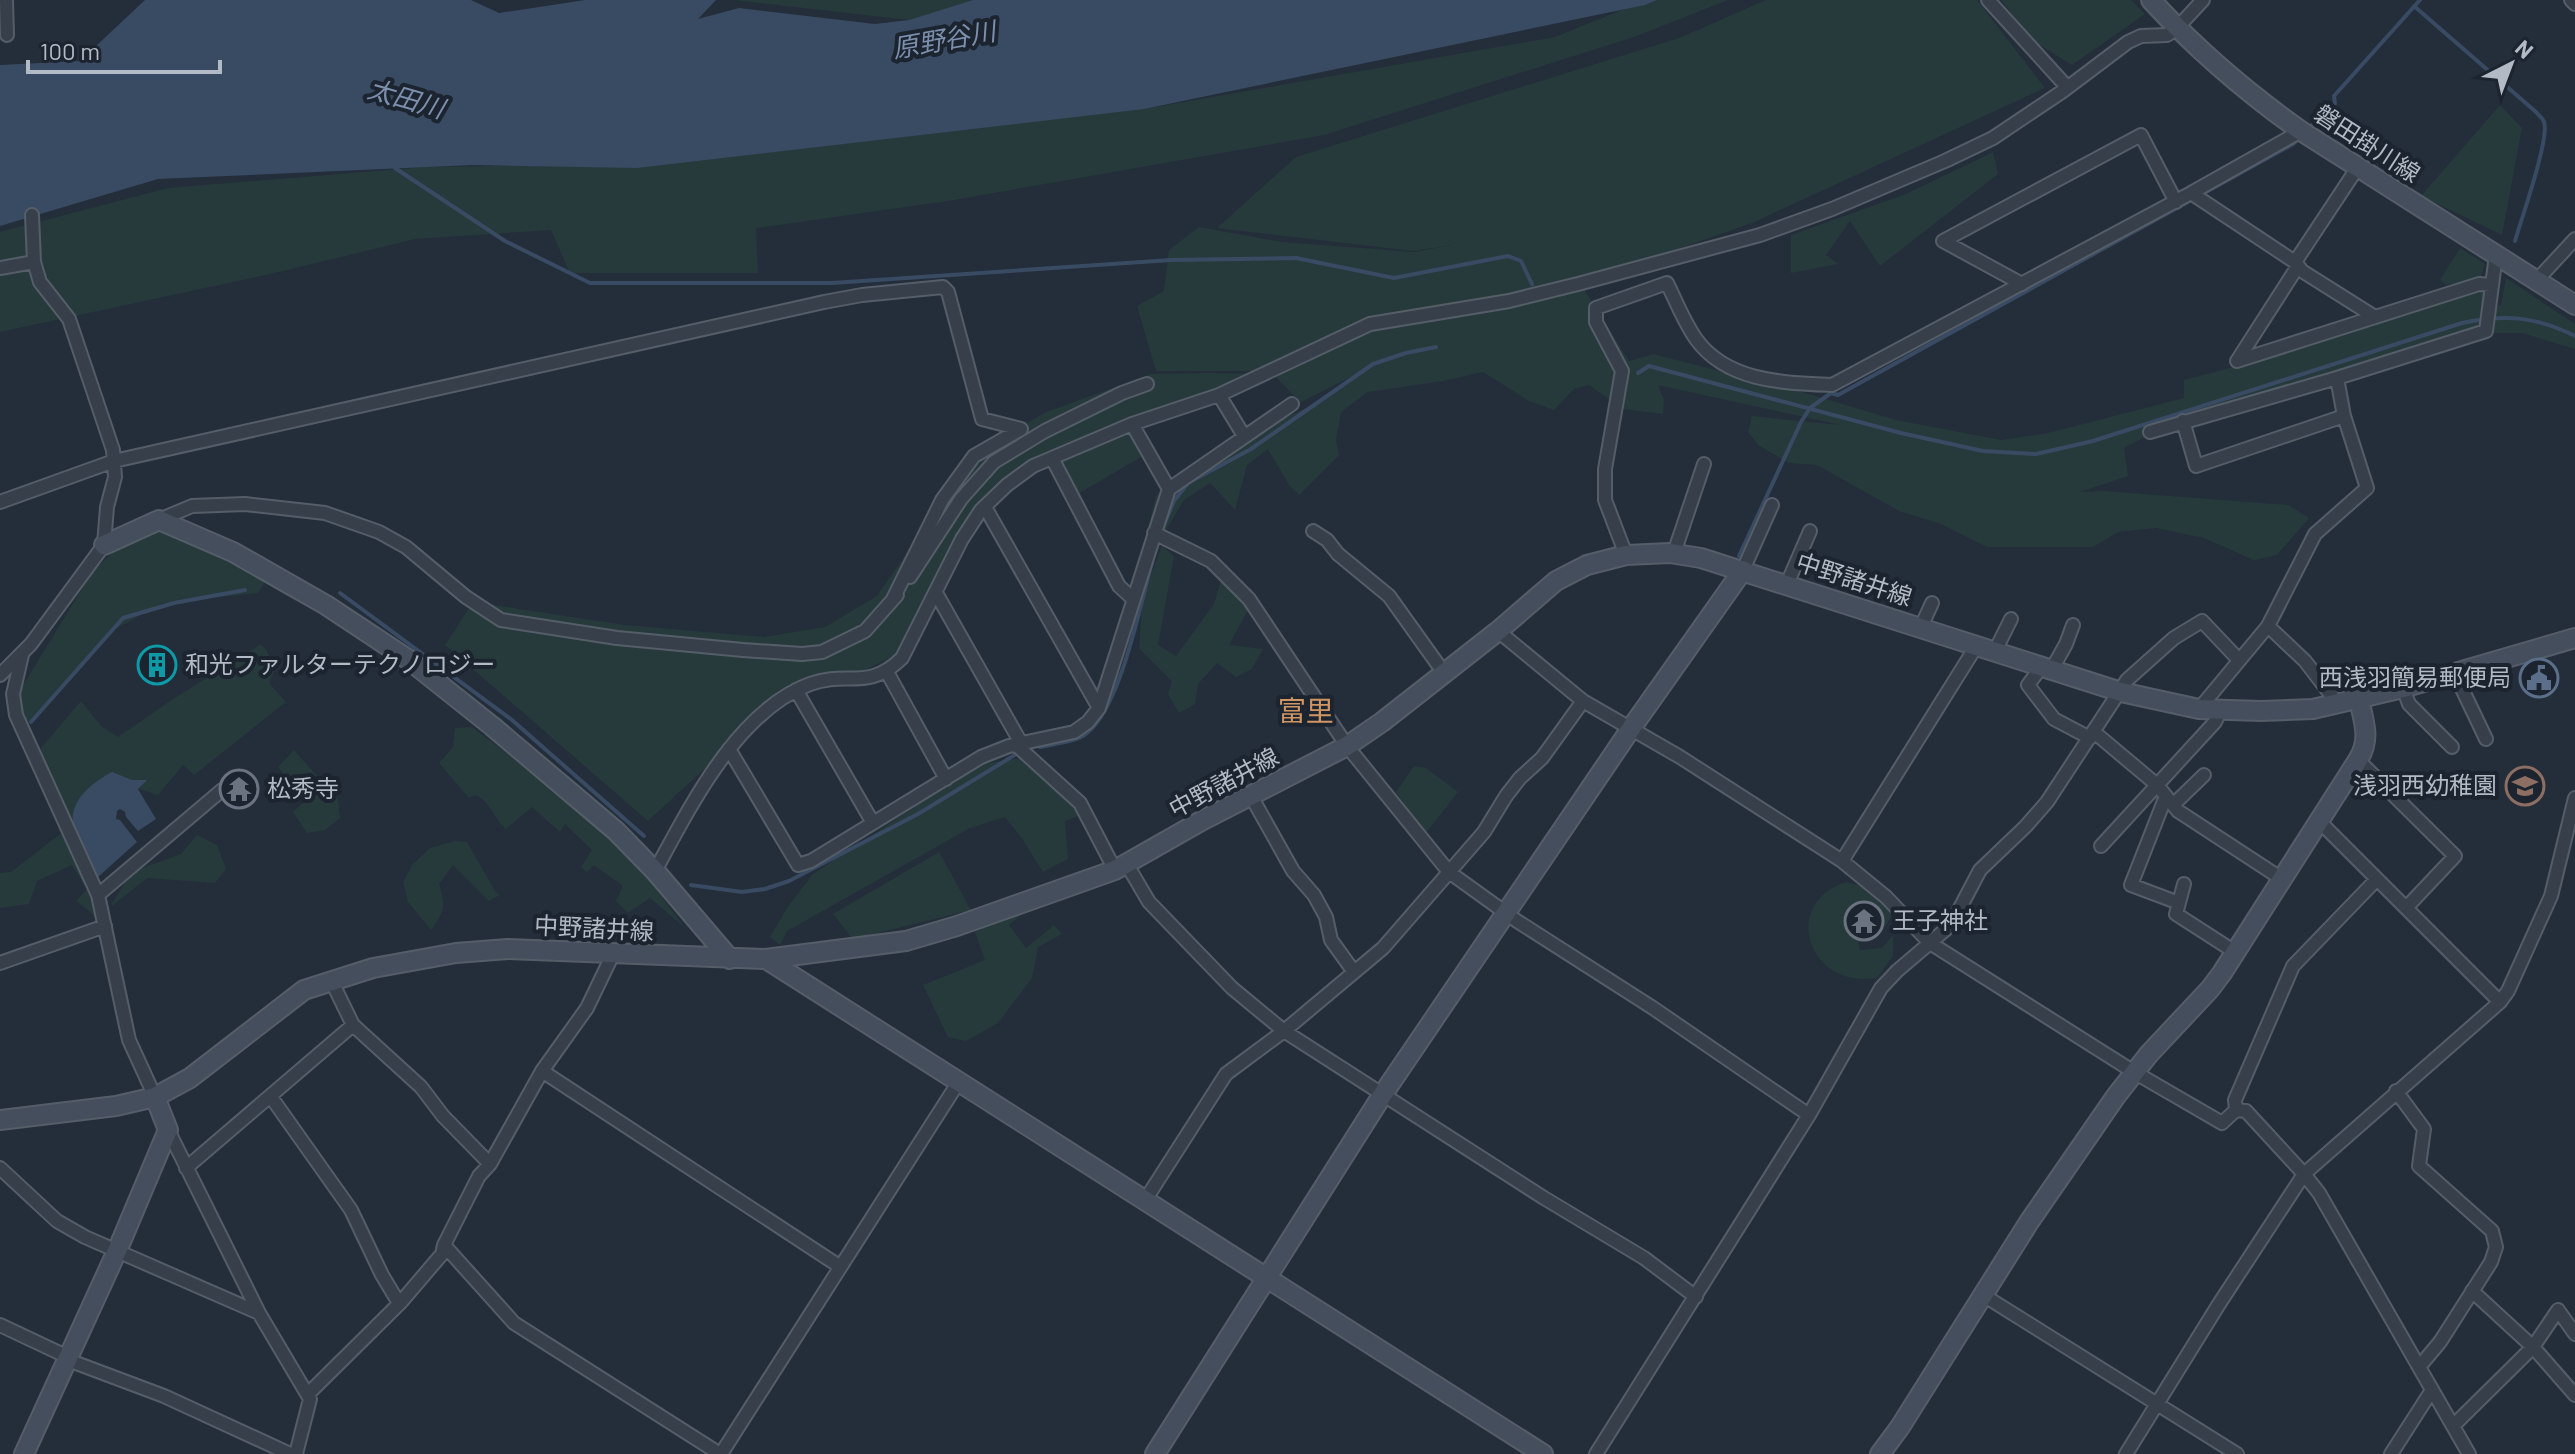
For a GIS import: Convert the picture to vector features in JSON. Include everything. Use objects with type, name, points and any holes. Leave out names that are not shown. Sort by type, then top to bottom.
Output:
[{"type":"street","points":[[6,0],[7,35]]},
{"type":"street","points":[[1988,0],[2067,87]]},
{"type":"street","name":"磐田掛川線","points":[[2151,0],[2230,77],[2301,131],[2575,305]]},
{"type":"street","points":[[655,871],[700,787],[753,724],[796,690],[834,679],[864,679],[887,672],[902,658],[962,539],[985,507],[1007,485],[1033,466],[1132,424],[1219,395],[1370,324],[1523,298],[1760,235],[1832,209],[1993,138],[2128,42],[2141,36],[2167,35],[2172,23],[2203,0]]},
{"type":"street","points":[[1626,555],[1605,500],[1605,469],[1622,371],[1596,322],[1596,308],[1667,283],[1696,340],[1726,366],[1774,382],[1832,385],[2176,202],[2301,131]]},
{"type":"street","points":[[2022,284],[1943,241],[2141,135],[2176,202]]},
{"type":"street","points":[[2358,167],[2237,361],[2479,284],[2492,285]]},
{"type":"street","points":[[2191,193],[2375,317]]},
{"type":"street","points":[[32,215],[34,262],[40,282],[69,319],[105,423],[114,461],[115,477],[107,507],[104,545]]},
{"type":"street","points":[[2537,280],[2575,239]]},
{"type":"street","points":[[2150,432],[2325,384],[2486,331],[2496,255]]},
{"type":"street","points":[[0,268],[34,262]]},
{"type":"street","points":[[0,502],[114,461],[824,302],[943,287],[948,292],[982,419],[1021,429],[974,456],[942,500],[893,599]]},
{"type":"street","points":[[2199,709],[2268,626],[2315,534],[2367,488],[2344,416],[2337,378]]},
{"type":"street","points":[[0,675],[22,655],[104,545],[192,506],[245,504],[325,513],[379,532],[406,547],[466,597],[501,620],[617,638],[743,650],[802,654],[822,652],[865,631],[913,574],[961,499],[994,462],[1045,431],[1147,384]]},
{"type":"street","points":[[1219,395],[1244,436]]},
{"type":"street","points":[[729,749],[798,865],[811,861],[981,757],[1018,744],[1074,732],[1088,722],[1099,708],[1133,599],[1158,535],[1169,489],[1292,404]]},
{"type":"street","points":[[2183,421],[2196,466],[2344,416]]},
{"type":"street","points":[[1132,424],[1169,489]]},
{"type":"street","points":[[1052,458],[1119,586],[1133,599]]},
{"type":"street","points":[[1674,553],[1704,464]]},
{"type":"street","points":[[1155,1454],[1383,1094],[1632,727],[1743,570],[1772,505]]},
{"type":"street","points":[[985,507],[1099,708]]},
{"type":"street","points":[[159,520],[233,552],[326,605],[409,660],[616,831],[655,871],[730,959]]},
{"type":"street","points":[[1313,531],[1389,596],[1444,673]]},
{"type":"street","points":[[1787,584],[1810,531]]},
{"type":"street","points":[[1158,535],[1211,561],[1249,599],[1347,746],[1449,872],[1506,914],[1653,1008],[1809,1115]]},
{"type":"street","name":"中野諸井線","points":[[0,1120],[116,1106],[155,1097],[190,1078],[304,990],[373,968],[469,952],[508,949],[766,959],[906,941],[957,926],[1121,866],[1347,746],[1498,631],[1556,581],[1587,565],[1626,555],[1674,553],[1701,558],[2121,692],[2199,709],[2313,709],[2455,674],[2575,638]]},
{"type":"street","points":[[936,593],[1018,744],[1080,803],[1149,902],[1232,988],[1284,1031],[1544,1198],[1644,1258],[1696,1297]]},
{"type":"street","points":[[1921,627],[1932,603]]},
{"type":"street","points":[[1842,861],[1986,648],[2011,619]]},
{"type":"street","points":[[1596,1454],[1809,1115],[1881,988],[1951,925],[1980,870],[2047,802],[2127,680],[2174,638],[2202,621],[2239,660]]},
{"type":"street","points":[[2073,625],[2066,644],[2028,685],[2054,719],[2092,735],[2157,785],[2192,821],[2282,879]]},
{"type":"street","points":[[2268,626],[2305,661],[2338,704]]},
{"type":"street","points":[[1498,631],[1583,701],[1632,727],[1842,861],[1886,897],[1930,943],[2134,1072],[2222,1123],[2236,1110],[2246,1111],[2319,1193],[2469,1454]]},
{"type":"street","points":[[0,1325],[76,1363],[164,1396],[293,1454],[310,1399],[259,1313],[186,1168],[129,1040],[98,895],[16,715],[13,694],[22,655]]},
{"type":"street","points":[[887,672],[946,779]]},
{"type":"street","points":[[2455,674],[2486,739]]},
{"type":"street","points":[[2403,688],[2409,704],[2452,747]]},
{"type":"street","points":[[796,690],[873,823]]},
{"type":"street","points":[[1880,1454],[2029,1222],[2134,1072],[2210,989],[2358,760],[2367,736],[2359,700]]},
{"type":"street","points":[[1144,1202],[1226,1074],[1284,1031],[1383,948],[1484,832],[1506,796],[1542,758],[1583,701]]},
{"type":"street","points":[[2101,846],[2215,722],[2221,710]]},
{"type":"street","points":[[2358,760],[2455,856],[2406,908]]},
{"type":"street","points":[[2179,903],[2131,885],[2170,800],[2204,775]]},
{"type":"street","points":[[98,895],[222,790]]},
{"type":"street","points":[[1251,796],[1293,871],[1314,895],[1326,917],[1331,940],[1354,972]]},
{"type":"street","points":[[2126,1454],[2304,1174],[2500,1002],[2508,991],[2551,896],[2575,798]]},
{"type":"street","points":[[2319,821],[2500,1002]]},
{"type":"street","points":[[2236,1110],[2235,1100],[2293,966],[2377,879]]},
{"type":"street","points":[[2184,884],[2176,914],[2235,952]]},
{"type":"street","points":[[0,963],[105,926]]},
{"type":"street","points":[[308,1394],[401,1302],[442,1254],[479,1176],[490,1164],[542,1071],[587,1008],[613,954]]},
{"type":"street","points":[[766,959],[1543,1454]]},
{"type":"street","points":[[331,980],[353,1025],[421,1087],[443,1116],[490,1164]]},
{"type":"street","points":[[186,1168],[353,1025]]},
{"type":"street","points":[[542,1071],[839,1266]]},
{"type":"street","points":[[444,1245],[514,1323],[720,1454],[958,1083]]},
{"type":"street","points":[[2396,1091],[2424,1129],[2419,1166],[2492,1231],[2496,1247],[2491,1262],[2440,1342],[2419,1367]]},
{"type":"street","points":[[271,1097],[351,1210],[382,1275],[401,1302]]},
{"type":"street","points":[[24,1454],[117,1251],[168,1130]]},
{"type":"street","points":[[0,1168],[57,1221],[117,1251],[259,1313]]},
{"type":"street","points":[[2472,1291],[2533,1347],[2575,1395]]},
{"type":"street","points":[[1983,1295],[2237,1454]]},
{"type":"street","points":[[2453,1426],[2533,1347],[2558,1310],[2575,1334]]},
{"type":"street","points":[[2391,1454],[2432,1390]]},
{"type":"green space","points":[[734,0],[975,0],[909,20]]},
{"type":"green space","points":[[1647,0],[1728,0],[1637,36],[1324,135],[948,201],[756,228],[758,273],[570,273],[551,230],[415,239],[279,272],[0,332],[0,232],[168,188],[425,167],[678,163],[1161,106],[1555,37]]},
{"type":"green space","points":[[1766,0],[1977,0],[2045,88],[1752,223],[1580,283],[1629,361],[1653,354],[1896,420],[2001,440],[2048,433],[2184,398],[2184,380],[2245,364],[2485,285],[2485,308],[2501,305],[2506,278],[2575,324],[2575,349],[2522,333],[2479,333],[2158,430],[2124,448],[2128,476],[2080,492],[2104,491],[2288,505],[2309,518],[2277,555],[2254,560],[2204,538],[2156,528],[2118,532],[2093,547],[1987,547],[1941,524],[1899,511],[1817,465],[1789,463],[1758,445],[1748,432],[1752,416],[1841,425],[1658,385],[1664,400],[1663,414],[1623,409],[1589,385],[1574,389],[1554,410],[1529,401],[1483,372],[1368,392],[1341,412],[1336,440],[1339,455],[1299,495],[1289,485],[1268,449],[1247,465],[1235,510],[1210,483],[1184,500],[1162,537],[1148,528],[1156,496],[1244,436],[1313,405],[1378,363],[1301,402],[1270,371],[1156,371],[1137,306],[1164,291],[1169,250],[1199,227],[1282,242],[1414,252],[1452,245],[1413,251],[1217,228],[1296,157],[1679,38]]},
{"type":"green space","points":[[2001,0],[2131,0],[2145,14],[2072,65],[2032,40]]},
{"type":"green space","points":[[2500,105],[2522,128],[2502,235],[2421,196]]},
{"type":"green space","points":[[1993,152],[1998,174],[1880,266],[1850,221],[1826,255],[1838,264],[1791,273],[1791,235],[1906,194]]},
{"type":"green space","points":[[2460,248],[2485,264],[2480,279],[2446,285],[2440,280]]},
{"type":"green space","points":[[1151,374],[1264,374],[1011,482],[962,539],[907,649],[847,679],[813,683],[777,702],[648,821],[445,645],[473,602],[625,625],[764,637],[825,627],[877,596],[974,456],[1044,413]]},
{"type":"green space","points":[[1129,432],[1141,457],[1078,494],[1063,461]]},
{"type":"green space","points":[[157,526],[170,529],[265,582],[258,593],[163,603],[110,632],[26,725],[17,695],[93,571],[122,544]]},
{"type":"green space","points":[[1162,546],[1174,556],[1158,645],[1176,656],[1214,604],[1222,578],[1236,585],[1249,608],[1229,645],[1263,649],[1252,669],[1236,677],[1217,663],[1198,684],[1195,704],[1179,713],[1168,694],[1172,681],[1139,648],[1143,595]]},
{"type":"green space","points":[[261,644],[275,670],[269,683],[286,702],[194,775],[183,765],[158,795],[117,782],[82,805],[72,818],[56,801],[37,753],[81,701],[102,727],[118,737]]},
{"type":"green space","points":[[472,727],[561,795],[638,865],[685,928],[650,898],[628,913],[616,901],[623,886],[594,865],[587,872],[581,867],[592,850],[565,824],[560,832],[532,807],[506,829],[485,801],[475,795],[469,798],[439,763],[453,747],[455,728]]},
{"type":"green space","points":[[294,750],[338,800],[340,818],[325,830],[307,833],[293,812],[305,801],[278,767]]},
{"type":"green space","points":[[1029,757],[1071,801],[1080,815],[1065,821],[1068,859],[1043,872],[1005,817],[970,828],[787,931],[780,945],[770,937],[813,874],[980,764]]},
{"type":"green space","points":[[1414,766],[1426,768],[1458,792],[1425,834],[1396,792]]},
{"type":"green space","points":[[60,834],[71,840],[90,897],[95,916],[76,901],[87,889],[72,865],[37,881],[29,904],[0,908],[0,873],[11,872]]},
{"type":"green space","points":[[197,835],[217,845],[226,869],[215,883],[147,878],[112,906],[132,872],[181,854]]},
{"type":"green space","points":[[455,841],[467,842],[500,895],[489,901],[453,865],[439,884],[443,908],[431,930],[408,902],[403,882],[412,865],[430,848]]},
{"type":"green space","points":[[939,852],[971,910],[853,939],[833,914]]},
{"type":"green space","points":[[1847,882],[1877,890],[1892,915],[1881,933],[1856,929],[1860,950],[1882,948],[1893,935],[1893,956],[1877,978],[1853,978],[1833,971],[1819,958],[1811,942],[1809,924],[1814,907],[1826,892]]},
{"type":"green space","points":[[1023,908],[1029,908],[1009,925],[1026,948],[1054,925],[1062,934],[1038,947],[1032,978],[998,1023],[966,1041],[948,1037],[923,985],[985,960],[975,932]]},
{"type":"water","points":[[145,0],[471,0],[499,13],[585,0],[716,0],[698,19],[739,8],[875,24],[909,20],[973,0],[1657,0],[1144,109],[637,168],[473,165],[158,179],[0,226],[0,65],[80,61]]},
{"type":"water","points":[[112,772],[132,780],[147,780],[138,789],[156,819],[138,831],[125,812],[117,811],[116,819],[137,842],[98,877],[77,837],[73,816],[84,793]]},
{"type":"waterway","points":[[2308,129],[2335,104],[2334,96],[2420,0]]},
{"type":"waterway","points":[[2414,6],[2543,121],[2543,144],[2515,241]]},
{"type":"waterway","points":[[1739,556],[1810,408],[1831,393],[1838,395],[2299,138]]},
{"type":"waterway","points":[[395,168],[505,241],[590,283],[832,283],[1171,260],[1296,258],[1394,278],[1508,256],[1521,261],[1532,284]]},
{"type":"waterway","points":[[1638,373],[1649,366],[1901,433],[1983,451],[2036,454],[2093,441],[2462,323],[2492,318],[2520,319],[2547,324],[2575,336]]},
{"type":"waterway","points":[[1161,532],[1174,501],[1188,483],[1251,449],[1373,364],[1436,347]]},
{"type":"waterway","points":[[1040,747],[1083,736],[1099,719],[1120,677],[1153,559]]},
{"type":"waterway","points":[[31,722],[123,618],[174,603],[245,590]]},
{"type":"waterway","points":[[340,593],[512,720],[644,836]]},
{"type":"waterway","points":[[691,885],[742,892],[789,881],[918,814],[1018,753]]},
{"type":"place","name":"和光ファルターテクノロジー","points":[[157,665]]},
{"type":"place","name":"西浅羽簡易郵便局","points":[[2539,678]]},
{"type":"place","name":"浅羽西幼稚園","points":[[2525,786]]},
{"type":"place","name":"松秀寺","points":[[239,789]]},
{"type":"place","name":"王子神社","points":[[1864,921]]},
{"type":"district","name":"富里","points":[[1306,711]]},
{"type":"water label","name":"原野谷川","points":[[944,40]]},
{"type":"water label","name":"太田川","points":[[406,99]]}]
